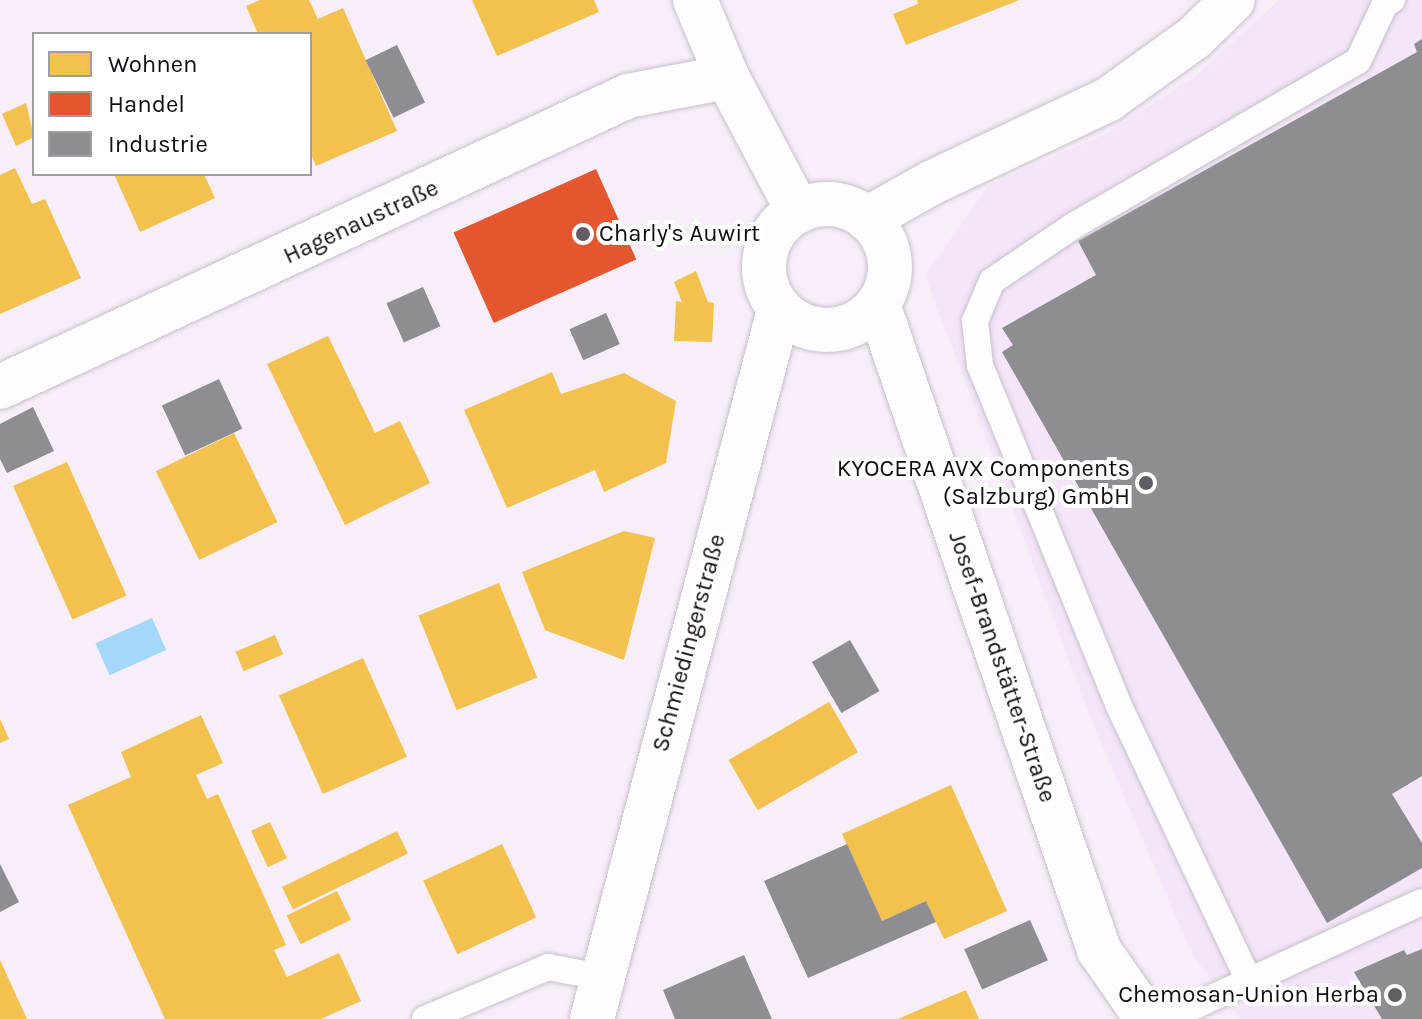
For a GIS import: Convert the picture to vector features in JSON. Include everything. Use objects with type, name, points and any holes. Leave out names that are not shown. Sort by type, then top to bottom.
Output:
[{"type":"street","points":[[695,0],[727,77],[798,211]]},
{"type":"street","points":[[867,219],[933,182],[1109,99],[1194,38],[1233,0]]},
{"type":"street","name":"Hagenaustraße","points":[[0,387],[628,96],[727,77]]},
{"type":"street","points":[[834,205],[867,219],[880,234],[890,269],[878,304],[865,318],[830,331],[812,329],[779,310],[769,294],[764,256],[771,237],[798,211],[834,205]]},
{"type":"street","name":"Josef-Brandstätter-Straße","points":[[878,304],[1099,950],[1147,1019]]},
{"type":"street","name":"Schmiedingerstraße","points":[[596,998],[779,310]]},
{"type":"lane","points":[[1249,981],[1119,706],[980,365],[975,321],[992,281],[1003,273],[1073,226],[1358,61],[1384,1]]},
{"type":"lane","points":[[1166,1019],[1422,902]]},
{"type":"lane","name":"Schmiedingerstraße","points":[[425,1019],[548,967],[596,998]]},
{"type":"shaded area","points":[[1279,0],[1422,0],[1422,1019],[1240,1019],[1192,954],[1091,719],[925,275],[989,185],[1107,133],[1196,76]]},
{"type":"water","points":[[152,618],[166,650],[110,675],[95,643]]},
{"type":"building: Wohnen","points":[[260,0],[309,0],[318,19],[343,8],[397,131],[316,166],[312,157],[312,32],[257,32],[246,6]]},
{"type":"building: Wohnen","points":[[472,0],[594,0],[599,12],[497,56]]},
{"type":"building: Wohnen","points":[[917,0],[1019,0],[906,45],[893,14],[918,4]]},
{"type":"building: Wohnen","points":[[26,103],[32,138],[16,146],[2,114]]},
{"type":"building: Wohnen","points":[[15,168],[32,204],[45,199],[81,278],[0,314],[0,175]]},
{"type":"building: Wohnen","points":[[115,176],[205,176],[215,198],[140,232]]},
{"type":"building: Wohnen","points":[[696,271],[708,302],[714,303],[712,342],[674,341],[676,301],[682,302],[674,282]]},
{"type":"building: Wohnen","points":[[328,336],[375,433],[400,421],[430,483],[345,525],[267,364]]},
{"type":"building: Wohnen","points":[[552,372],[561,394],[624,373],[676,401],[666,463],[604,492],[595,470],[507,508],[464,410]]},
{"type":"building: Wohnen","points":[[234,433],[277,522],[199,560],[156,471]]},
{"type":"building: Wohnen","points":[[67,462],[126,595],[72,619],[13,486]]},
{"type":"building: Wohnen","points":[[624,531],[655,538],[624,660],[545,630],[522,572]]},
{"type":"building: Wohnen","points":[[499,583],[537,678],[457,710],[418,616]]},
{"type":"building: Wohnen","points":[[275,635],[283,654],[244,671],[235,652]]},
{"type":"building: Wohnen","points":[[363,658],[407,757],[323,794],[279,695]]},
{"type":"building: Wohnen","points":[[829,702],[858,752],[758,810],[729,760]]},
{"type":"building: Wohnen","points":[[201,715],[223,763],[196,775],[207,799],[218,794],[286,945],[274,950],[287,977],[339,953],[361,1001],[321,1019],[165,1019],[68,805],[131,777],[121,752]]},
{"type":"building: Wohnen","points":[[0,719],[9,739],[0,743]]},
{"type":"building: Wohnen","points":[[951,785],[1007,911],[944,939],[926,901],[882,921],[842,834]]},
{"type":"building: Wohnen","points":[[270,822],[287,858],[268,867],[251,831]]},
{"type":"building: Wohnen","points":[[397,831],[408,853],[293,910],[282,887]]},
{"type":"building: Wohnen","points":[[502,844],[536,917],[457,954],[423,881]]},
{"type":"building: Wohnen","points":[[337,891],[351,920],[301,944],[287,916]]},
{"type":"building: Wohnen","points":[[0,960],[27,1019],[0,1019]]},
{"type":"building: Wohnen","points":[[966,990],[979,1019],[898,1019],[914,1012]]},
{"type":"building: Handel","points":[[596,169],[636,259],[494,323],[453,232]]},
{"type":"building: Industrie","points":[[1422,39],[1422,776],[1392,794],[1422,843],[1422,868],[1327,923],[1002,352],[1013,345],[1002,328],[1096,275],[1078,241],[1417,52],[1414,44]]},
{"type":"building: Industrie","points":[[397,45],[425,103],[394,118],[366,60]]},
{"type":"building: Industrie","points":[[423,287],[440,326],[404,343],[386,303]]},
{"type":"building: Industrie","points":[[606,313],[620,344],[583,360],[569,329]]},
{"type":"building: Industrie","points":[[219,379],[242,429],[185,455],[162,406]]},
{"type":"building: Industrie","points":[[33,407],[54,451],[7,473],[0,459],[0,424]]},
{"type":"building: Industrie","points":[[850,640],[880,691],[841,713],[812,662]]},
{"type":"building: Industrie","points":[[847,844],[882,921],[926,901],[936,922],[808,978],[764,881]]},
{"type":"building: Industrie","points":[[0,864],[19,902],[0,912]]},
{"type":"building: Industrie","points":[[1030,920],[1048,960],[982,989],[964,949]]},
{"type":"building: Industrie","name":"Chemosan-Union Herba","points":[[1422,949],[1422,1019],[1382,1019],[1354,972],[1404,950],[1407,955]]},
{"type":"building: Industrie","points":[[744,955],[772,1019],[675,1019],[663,990]]},
{"type":"place","name":"Charly's Auwirt","points":[[583,234]]},
{"type":"place","name":"KYOCERA AVX Components (Salzburg) GmbH","points":[[1146,483]]},
{"type":"place","name":"Chemosan-Union Herba","points":[[1395,995]]}]
